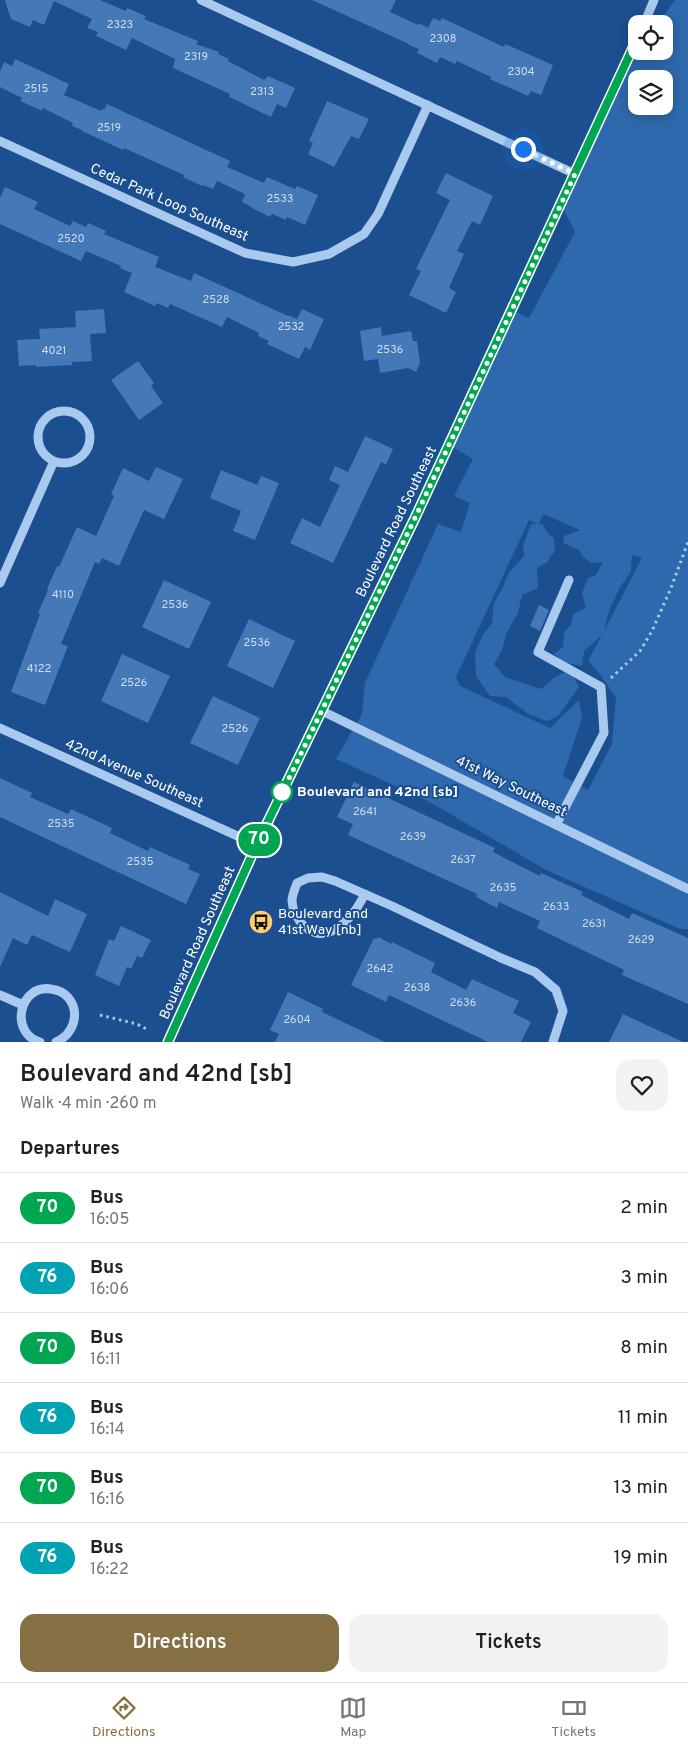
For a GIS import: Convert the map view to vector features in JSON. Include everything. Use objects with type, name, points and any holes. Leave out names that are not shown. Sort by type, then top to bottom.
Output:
[{"type":"street","points":[[201,0],[575,174]]},
{"type":"street","points":[[648,15],[654,0]]},
{"type":"street","name":"Boulevard Road Southeast","points":[[168,1042],[257,844],[415,518],[628,58]]},
{"type":"street","name":"Cedar Park Loop Southeast","points":[[0,141],[245,253],[294,262],[329,254],[364,234],[378,214],[428,105]]},
{"type":"street","points":[[59,411],[75,412],[87,424],[90,431],[89,448],[78,460],[70,463],[54,461],[41,450],[38,442],[40,426],[51,414],[59,411]]},
{"type":"street","points":[[0,583],[54,461]]},
{"type":"street","points":[[556,825],[604,733],[601,687],[538,652],[569,580]]},
{"type":"street","name":"41st Way Southeast","points":[[322,711],[688,889]]},
{"type":"street","name":"42nd Avenue Southeast","points":[[0,728],[257,844]]},
{"type":"street","points":[[365,894],[355,911],[344,923],[330,932],[313,932],[302,925],[294,915],[292,899],[297,883],[308,878],[322,877],[365,894],[535,972],[556,990],[563,1010],[553,1042]]},
{"type":"street","points":[[40,1042],[29,1036],[24,1030],[20,1013],[27,998],[34,992],[42,989],[51,989],[66,996],[74,1010],[75,1019],[73,1027],[68,1034],[56,1042]]},
{"type":"street","points":[[0,994],[23,1005]]},
{"type":"path","points":[[601,687],[640,651],[652,631],[688,542]]},
{"type":"path","points":[[100,1015],[137,1024],[148,1030]]},
{"type":"shaded area","points":[[675,0],[688,0],[688,929],[680,929],[546,870],[428,801],[336,759],[362,714],[365,683],[438,524],[461,532],[470,503],[454,496],[473,459],[449,445],[512,310],[529,318],[575,232],[561,204],[629,60],[673,60],[673,15],[664,15]],"holes":[[[543,514],[580,530],[564,536],[563,543],[579,550],[583,557],[592,563],[603,562],[596,575],[588,578],[582,593],[586,608],[573,614],[571,625],[564,632],[563,647],[554,654],[563,662],[582,666],[584,651],[602,635],[588,661],[616,697],[612,744],[588,790],[563,776],[582,718],[579,700],[550,728],[460,686],[456,677],[529,520],[538,524],[531,524],[523,546],[524,556],[508,574],[494,603],[492,623],[483,635],[475,653],[476,676],[490,696],[506,697],[528,714],[547,721],[558,716],[579,687],[570,670],[555,677],[541,689],[505,677],[494,664],[502,650],[507,632],[518,613],[522,595],[538,588],[537,568],[546,563],[555,551],[554,538],[549,535],[543,525],[539,524]],[[632,555],[642,558],[604,631],[609,611],[620,587],[631,572]]]},
{"type":"building","points":[[5,0],[100,0],[126,11],[127,8],[146,16],[144,19],[198,41],[196,44],[219,52],[218,54],[229,59],[228,61],[264,80],[268,76],[295,88],[286,108],[277,104],[271,117],[229,97],[230,94],[173,68],[175,59],[132,38],[126,50],[96,36],[98,32],[87,28],[92,19],[54,1],[44,25],[33,20],[30,27],[11,19]]},
{"type":"building","points":[[312,0],[396,0],[390,12],[418,25],[419,23],[428,28],[433,18],[440,21],[442,18],[504,47],[505,44],[553,65],[541,95],[531,91],[528,96],[490,79],[491,77],[457,61],[455,64],[440,57],[437,63],[417,53],[419,49]]},
{"type":"building","points":[[15,59],[69,84],[64,95],[101,111],[102,109],[104,110],[107,104],[230,161],[227,167],[264,183],[267,177],[295,189],[297,186],[318,195],[305,225],[287,217],[286,220],[272,214],[270,217],[242,202],[245,194],[217,181],[213,189],[202,186],[183,177],[184,175],[82,131],[72,126],[73,123],[43,108],[42,111],[20,101],[22,98],[0,87],[0,72],[4,62],[12,66]]},
{"type":"building","points":[[327,101],[369,119],[359,139],[351,136],[334,167],[308,154],[313,143],[309,141]]},
{"type":"building","points":[[446,173],[493,196],[480,225],[472,221],[457,251],[464,254],[449,288],[456,292],[446,313],[409,295],[421,271],[416,269],[450,200],[436,193]]},
{"type":"building","points":[[5,187],[38,202],[34,209],[70,226],[73,221],[86,227],[88,223],[106,231],[104,234],[159,257],[155,267],[191,281],[194,273],[297,319],[302,309],[324,319],[310,350],[305,347],[299,359],[267,344],[269,341],[258,336],[259,333],[227,317],[222,327],[170,304],[168,308],[157,303],[155,306],[124,292],[132,273],[120,268],[121,266],[86,251],[81,261],[0,224],[0,198]]},
{"type":"building","points":[[104,309],[106,333],[90,334],[92,361],[72,362],[72,365],[19,366],[17,340],[40,339],[39,329],[76,327],[75,311]]},
{"type":"building","points":[[381,327],[382,336],[411,331],[413,341],[417,341],[420,363],[416,372],[408,368],[380,373],[378,359],[364,361],[360,331]]},
{"type":"building","points":[[138,361],[154,383],[151,386],[163,403],[139,420],[111,380]]},
{"type":"building","points":[[365,436],[393,449],[386,465],[381,462],[333,563],[290,543],[302,518],[320,527],[340,485],[329,480],[335,466],[348,472]]},
{"type":"building","points":[[156,467],[183,479],[164,519],[144,510],[119,566],[102,558],[99,564],[95,562],[61,644],[68,646],[45,705],[11,692],[40,614],[38,613],[47,589],[77,527],[96,536],[114,496],[111,494],[123,468],[149,481]]},
{"type":"building","points":[[221,470],[257,485],[261,476],[279,483],[255,540],[233,531],[241,511],[210,498]]},
{"type":"building","points":[[164,580],[211,602],[189,649],[142,627]]},
{"type":"building","points":[[539,605],[549,610],[540,631],[530,626]]},
{"type":"building","points":[[249,619],[295,641],[273,688],[227,666]]},
{"type":"building","points":[[122,654],[170,676],[148,723],[101,701]]},
{"type":"building","points":[[213,696],[260,718],[238,765],[190,743]]},
{"type":"building","points":[[0,778],[32,793],[30,797],[68,814],[71,809],[112,828],[110,833],[148,851],[150,847],[190,865],[188,869],[200,874],[186,904],[0,817]]},
{"type":"building","points":[[354,782],[495,848],[493,852],[540,876],[541,873],[583,892],[581,895],[629,919],[632,913],[688,938],[688,1004],[622,975],[624,970],[537,928],[540,921],[499,902],[497,908],[476,897],[477,894],[348,835],[353,824],[337,817]]},
{"type":"building","points":[[0,892],[48,916],[55,899],[87,914],[70,952],[32,935],[27,945],[13,938],[0,967]]},
{"type":"building","points":[[121,926],[151,940],[142,958],[137,956],[131,969],[127,967],[119,986],[95,975],[109,939],[114,941]]},
{"type":"building","points":[[378,937],[435,963],[431,972],[466,990],[472,979],[519,1001],[513,1013],[531,1022],[521,1042],[488,1042],[389,995],[386,1002],[351,985],[374,938],[377,939]]},
{"type":"building","points":[[288,992],[323,1009],[322,1012],[385,1042],[275,1042],[279,1034],[270,1030]]},
{"type":"building","points":[[623,1014],[683,1042],[609,1042]]},
{"type":"bus line","name":"70","points":[[168,1042],[257,844],[415,518],[628,58]]},
{"type":"place","name":"Boulevard and 42nd [sb]","points":[[282,792]]},
{"type":"place","name":"Boulevard and 41st Way [nb]","points":[[261,922]]},
{"type":"route","points":[[282,792],[280,797],[415,518],[575,174],[523,149]]}]
